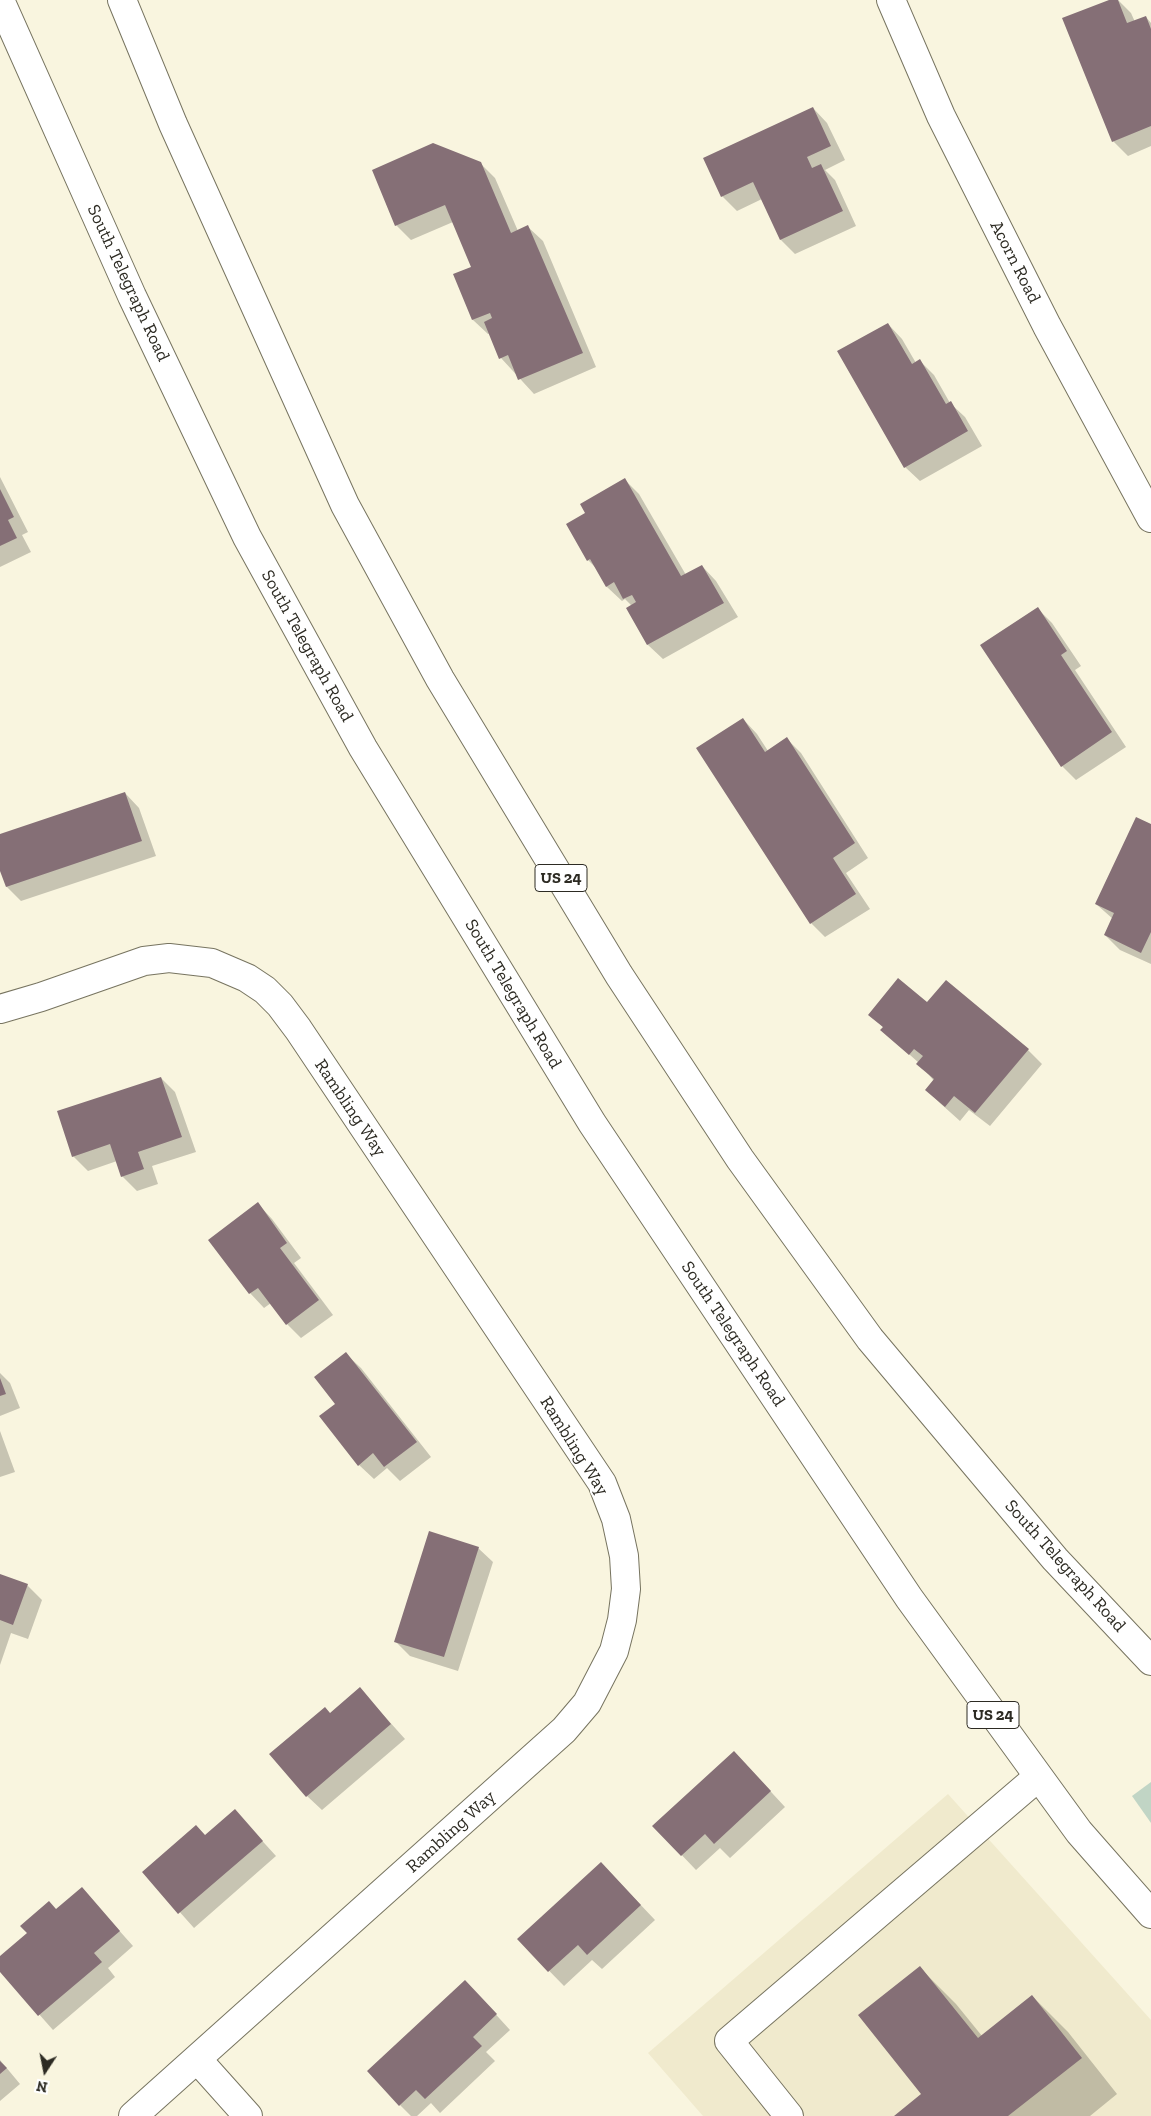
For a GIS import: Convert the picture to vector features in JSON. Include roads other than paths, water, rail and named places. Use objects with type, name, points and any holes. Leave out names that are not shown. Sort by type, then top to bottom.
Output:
[{"type":"main road","name":"South Telegraph Road","points":[[0,0],[132,296],[247,538],[363,748],[592,1123],[908,1598],[1078,1832],[1151,1914]]},
{"type":"main road","name":"South Telegraph Road","points":[[122,0],[185,151],[345,504],[440,679],[619,975],[740,1159],[870,1339],[1055,1559],[1151,1661]]},
{"type":"main road","name":"Acorn Road","points":[[891,0],[945,124],[1047,326],[1151,518]]},
{"type":"main road","name":"Rambling Way","points":[[0,1009],[41,997],[144,961],[169,958],[212,963],[248,978],[265,990],[280,1005],[298,1029],[602,1483],[616,1519],[624,1556],[626,1589],[622,1620],[614,1651],[587,1703],[564,1730],[133,2116]]},
{"type":"main road","points":[[789,2116],[729,2041],[1038,1777]]},
{"type":"main road","points":[[197,2059],[248,2116]]}]
